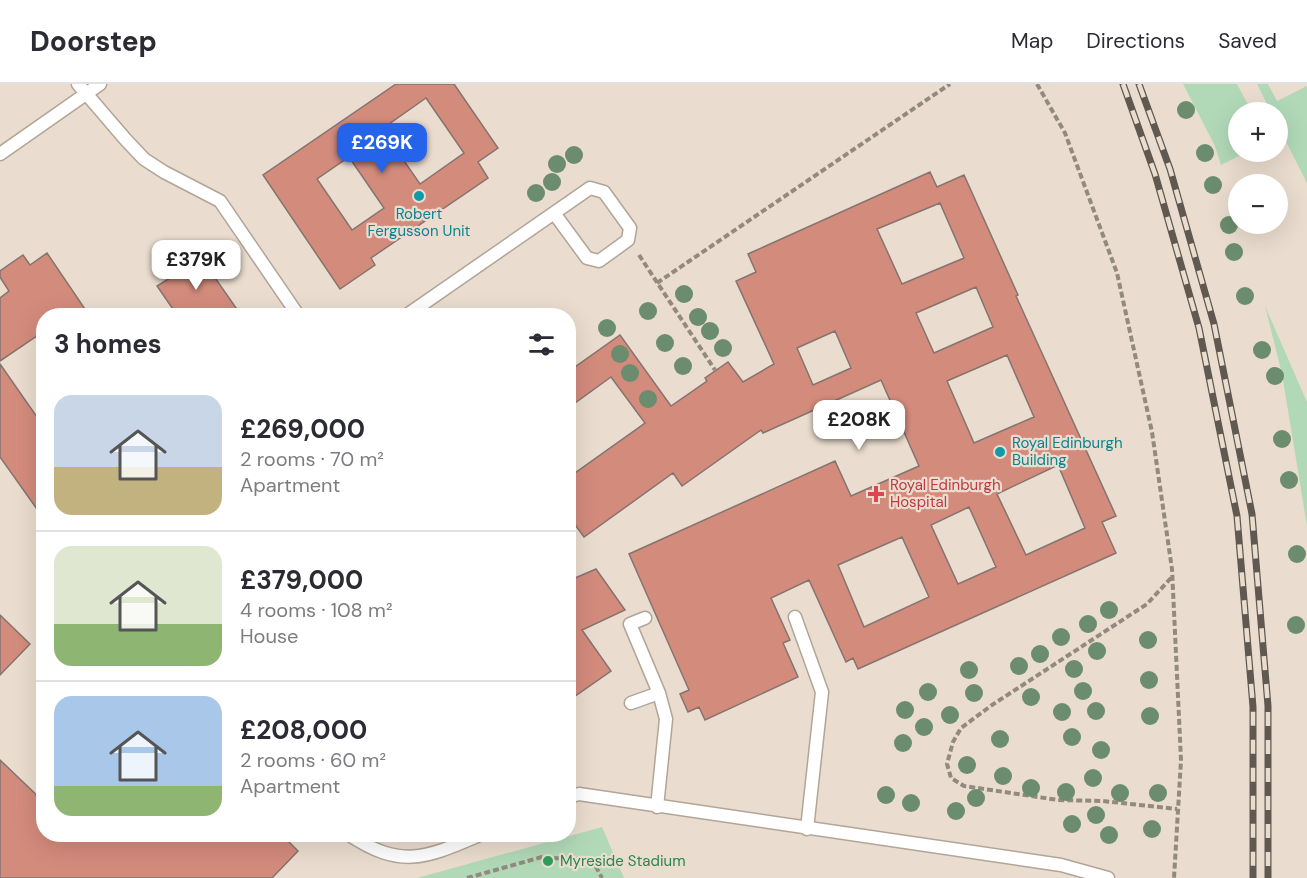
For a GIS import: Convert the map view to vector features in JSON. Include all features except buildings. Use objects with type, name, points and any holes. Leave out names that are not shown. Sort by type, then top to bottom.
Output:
[{"type":"lane","points":[[3,152],[82,89],[100,84]]},
{"type":"lane","points":[[82,89],[144,159],[220,201],[293,308]]},
{"type":"lane","points":[[417,308],[590,188],[604,192],[630,228],[628,240],[599,261],[587,258],[554,213]]},
{"type":"lane","points":[[795,616],[822,692],[807,829]]},
{"type":"lane","points":[[645,618],[630,624],[666,719],[657,807]]},
{"type":"lane","points":[[631,704],[658,693]]},
{"type":"lane","points":[[576,795],[1061,865],[1108,878]]},
{"type":"lane","points":[[360,842],[388,855],[406,858],[438,853],[463,842]]},
{"type":"path","points":[[657,283],[950,84]]},
{"type":"path","points":[[1037,84],[1065,133],[1117,273],[1152,432],[1171,578],[1181,760],[1174,878]]},
{"type":"path","points":[[628,240],[715,370]]},
{"type":"path","points":[[1171,578],[1147,604],[992,705],[961,728],[953,742],[947,764],[951,778],[964,786],[1058,800],[1103,801],[1178,809]]},
{"type":"path","points":[[467,878],[542,857],[593,861],[602,878]]},
{"type":"green space","points":[[1183,84],[1237,84],[1247,102],[1228,102],[1228,162],[1221,165],[1215,146]]},
{"type":"green space","points":[[1257,84],[1268,84],[1277,101],[1307,86],[1307,183],[1288,146],[1288,102],[1266,102]]},
{"type":"green space","points":[[1265,306],[1307,402],[1307,526],[1282,374]]},
{"type":"green space","name":"Myreside Stadium","points":[[602,827],[624,878],[417,878],[548,842],[576,842],[576,834]]},
{"type":"railway","points":[[1123,84],[1155,174],[1199,328],[1237,516],[1253,707],[1253,878]]},
{"type":"railway","points":[[1139,84],[1170,169],[1214,324],[1252,514],[1268,706],[1268,878]]},
{"type":"place","name":"Robert Fergusson Unit","points":[[419,196]]},
{"type":"place","name":"Royal Edinburgh Building","points":[[1000,452]]},
{"type":"place","name":"Royal Edinburgh Hospital","points":[[876,494]]},
{"type":"place","name":"Myreside Stadium","points":[[548,861]]}]
